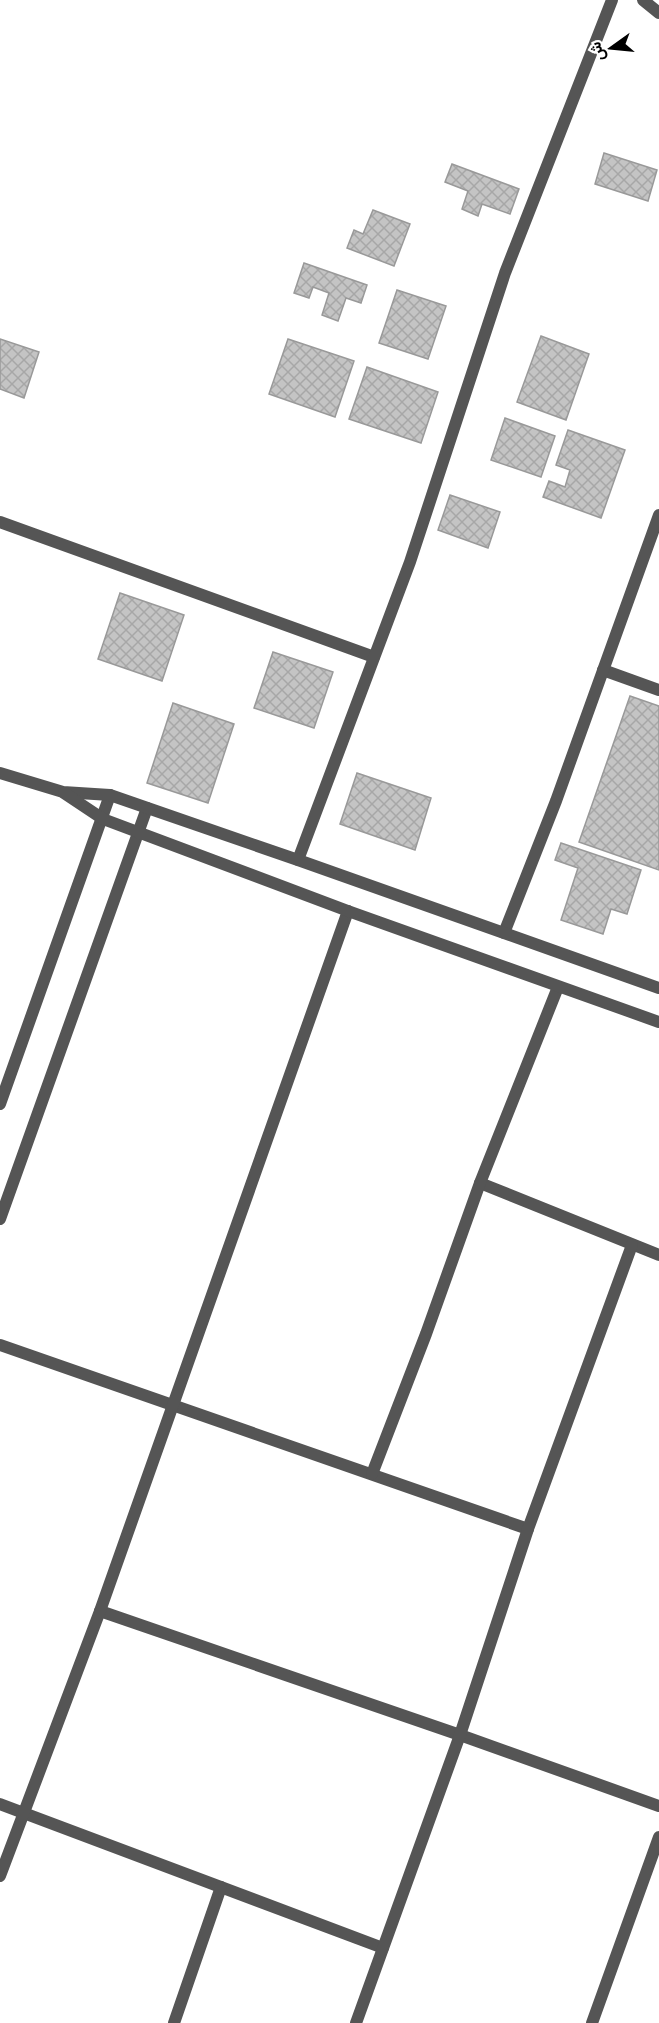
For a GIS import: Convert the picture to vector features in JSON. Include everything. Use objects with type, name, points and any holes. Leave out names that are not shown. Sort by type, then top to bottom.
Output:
[{"type":"street","points":[[298,860],[410,562],[505,273],[612,0]]},
{"type":"street","points":[[643,0],[659,13]]},
{"type":"street","points":[[504,933],[556,801],[659,515]]},
{"type":"street","points":[[0,522],[374,657]]},
{"type":"street","points":[[603,670],[659,690]]},
{"type":"street","points":[[0,773],[63,792],[110,795],[659,988]]},
{"type":"street","points":[[63,792],[103,819],[138,833],[659,1022]]},
{"type":"street","points":[[0,1104],[110,795]]},
{"type":"street","points":[[0,1219],[147,808]]},
{"type":"street","points":[[0,1876],[100,1611],[348,911]]},
{"type":"street","points":[[372,1474],[426,1334],[480,1183],[558,987]]},
{"type":"street","points":[[480,1183],[659,1255]]},
{"type":"street","points":[[356,2023],[460,1735],[528,1529],[632,1245]]},
{"type":"street","points":[[0,1345],[528,1529]]},
{"type":"street","points":[[100,1611],[659,1806]]},
{"type":"street","points":[[0,1804],[383,1948]]},
{"type":"street","points":[[595,2022],[659,1837]]},
{"type":"street","points":[[174,2023],[221,1887]]},
{"type":"building","points":[[604,153],[657,170],[648,201],[595,184]]},
{"type":"building","points":[[452,164],[519,189],[510,214],[482,204],[478,216],[462,209],[468,191],[445,182]]},
{"type":"building","points":[[373,210],[410,224],[394,266],[347,248],[354,230],[363,234]]},
{"type":"building","points":[[304,263],[367,285],[361,303],[346,298],[338,321],[322,315],[329,293],[313,287],[309,298],[294,293]]},
{"type":"building","points":[[397,290],[446,306],[428,359],[379,343]]},
{"type":"building","points":[[541,336],[589,354],[566,420],[517,402]]},
{"type":"building","points":[[0,339],[39,352],[24,398],[0,389]]},
{"type":"building","points":[[288,339],[354,361],[335,417],[269,394]]},
{"type":"building","points":[[367,367],[438,392],[421,443],[349,419]]},
{"type":"building","points":[[505,418],[555,436],[541,477],[491,460]]},
{"type":"building","points":[[568,430],[625,450],[601,518],[543,497],[549,481],[565,487],[570,470],[556,465]]},
{"type":"building","points":[[450,495],[500,512],[488,548],[438,530]]},
{"type":"building","points":[[120,593],[184,615],[162,681],[98,659]]},
{"type":"building","points":[[273,652],[333,672],[314,728],[254,708]]},
{"type":"building","points":[[630,696],[659,706],[659,870],[579,842]]},
{"type":"building","points":[[173,703],[234,724],[208,803],[147,783]]},
{"type":"building","points":[[357,773],[431,798],[415,850],[340,824]]},
{"type":"building","points":[[561,843],[641,870],[627,914],[611,909],[603,934],[561,920],[578,868],[555,860]]}]
